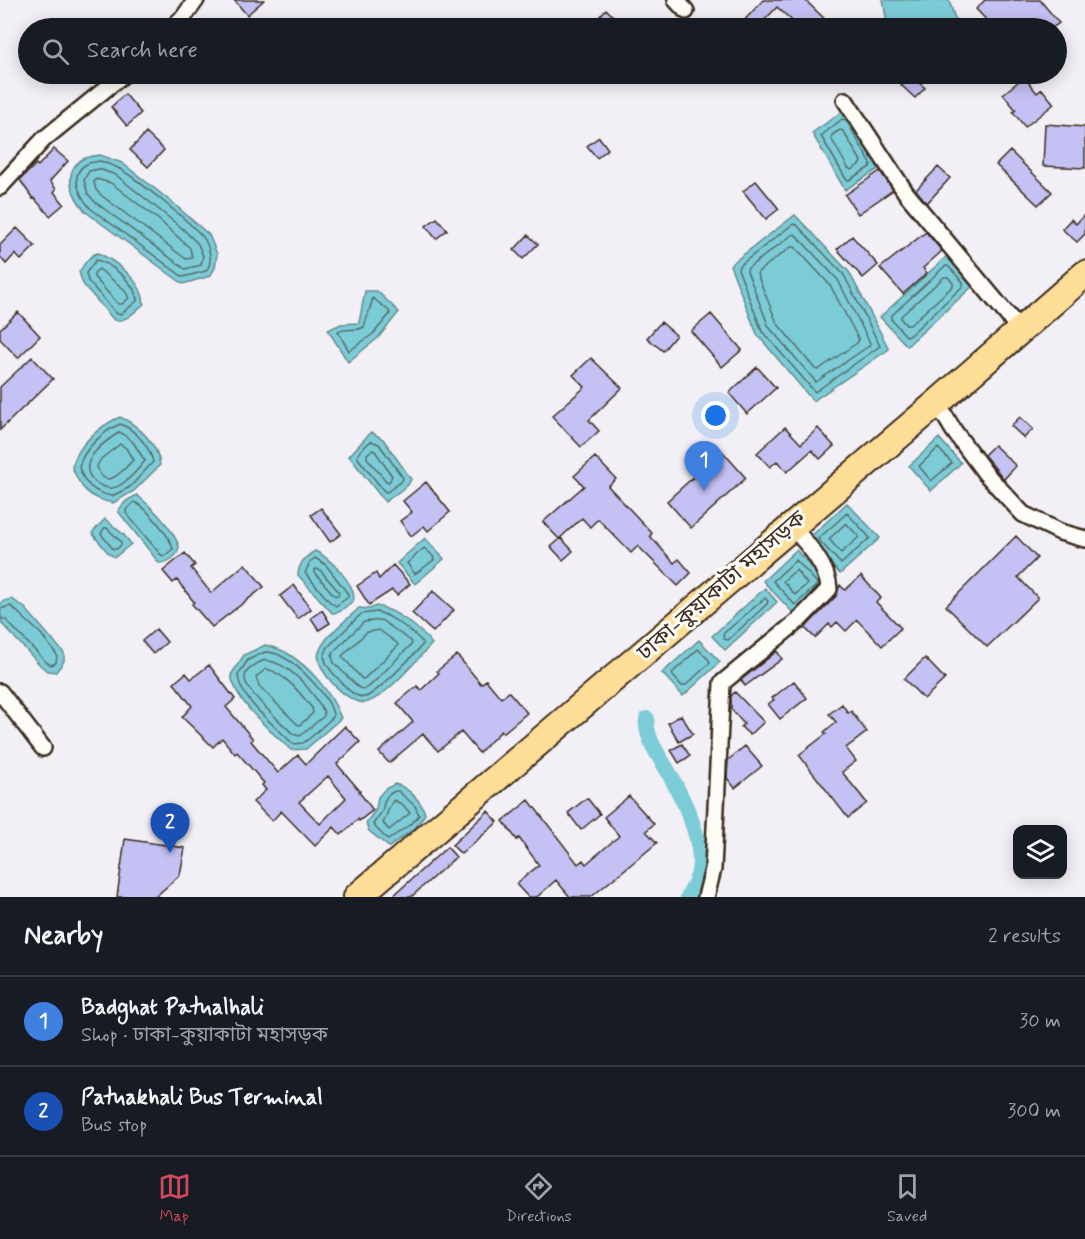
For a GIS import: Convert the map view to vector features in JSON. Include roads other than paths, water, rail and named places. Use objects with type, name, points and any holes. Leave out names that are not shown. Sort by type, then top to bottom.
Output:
[{"type":"main road","name":"ঢাকা-কুয়াকাটা মহাসড়ক","points":[[357,897],[1085,274]]},
{"type":"street","points":[[183,18],[196,0]]},
{"type":"street","points":[[0,187],[44,140],[112,84]]},
{"type":"street","points":[[845,100],[906,193],[1020,330]]},
{"type":"street","points":[[937,403],[954,431],[986,474],[1023,514],[1060,532],[1085,539]]},
{"type":"street","points":[[705,897],[713,868],[722,683],[799,620],[829,590],[827,578],[812,548],[791,526]]},
{"type":"street","points":[[0,692],[43,748]]},
{"type":"water","points":[[883,0],[949,0],[955,18],[886,18]]},
{"type":"water","points":[[846,109],[880,168],[845,190],[812,133]]},
{"type":"water","points":[[100,155],[122,163],[209,235],[217,254],[215,268],[210,276],[183,284],[86,212],[74,193],[72,172],[81,160]]},
{"type":"water","points":[[795,215],[849,272],[889,349],[813,401],[757,334],[730,265]]},
{"type":"water","points":[[98,253],[128,273],[143,296],[144,304],[123,320],[114,320],[83,284],[79,272],[89,258]]},
{"type":"water","points":[[947,256],[974,285],[907,346],[880,317]]},
{"type":"water","points":[[365,291],[377,291],[399,312],[378,338],[348,362],[328,330],[341,324],[359,323]]},
{"type":"water","points":[[120,417],[134,425],[146,436],[155,450],[160,465],[134,491],[113,503],[87,492],[72,467],[79,451],[90,437]]},
{"type":"water","points":[[371,432],[383,439],[411,479],[408,485],[385,502],[349,456]]},
{"type":"water","points":[[939,438],[961,463],[931,491],[909,466]]},
{"type":"water","points":[[137,495],[161,518],[179,546],[175,556],[162,563],[159,563],[118,511],[126,501]]},
{"type":"water","points":[[847,503],[880,538],[840,574],[808,539]]},
{"type":"water","points":[[105,519],[131,544],[115,557],[109,554],[92,533]]},
{"type":"water","points":[[425,538],[444,559],[415,584],[397,563]]},
{"type":"water","points":[[796,550],[828,585],[795,615],[763,581]]},
{"type":"water","points":[[315,551],[334,565],[347,580],[354,595],[353,601],[339,612],[332,613],[298,575],[303,561]]},
{"type":"water","points":[[765,588],[777,602],[725,650],[712,636]]},
{"type":"water","points":[[12,599],[25,608],[64,653],[64,661],[56,672],[48,671],[41,666],[2,624],[0,605]]},
{"type":"water","points":[[376,606],[407,620],[432,644],[384,693],[368,702],[361,702],[343,693],[327,677],[319,659],[319,652],[331,634],[359,608],[370,609]]},
{"type":"water","points":[[699,640],[720,662],[683,696],[662,673]]},
{"type":"water","points":[[265,645],[287,653],[312,673],[332,699],[341,718],[306,749],[291,750],[255,716],[234,685],[231,675],[244,655]]},
{"type":"water","points":[[395,784],[405,788],[414,796],[425,814],[416,827],[389,847],[369,831],[366,823],[376,809],[378,797],[385,789]]},
{"type":"waterway","points":[[647,719],[652,743],[684,803],[695,831],[700,858],[695,884],[688,897]]},
{"type":"place","name":"Badghat Patualhali","points":[[704,491]]},
{"type":"place","name":"Patuakhali Bus Terminal","points":[[170,853]]}]
